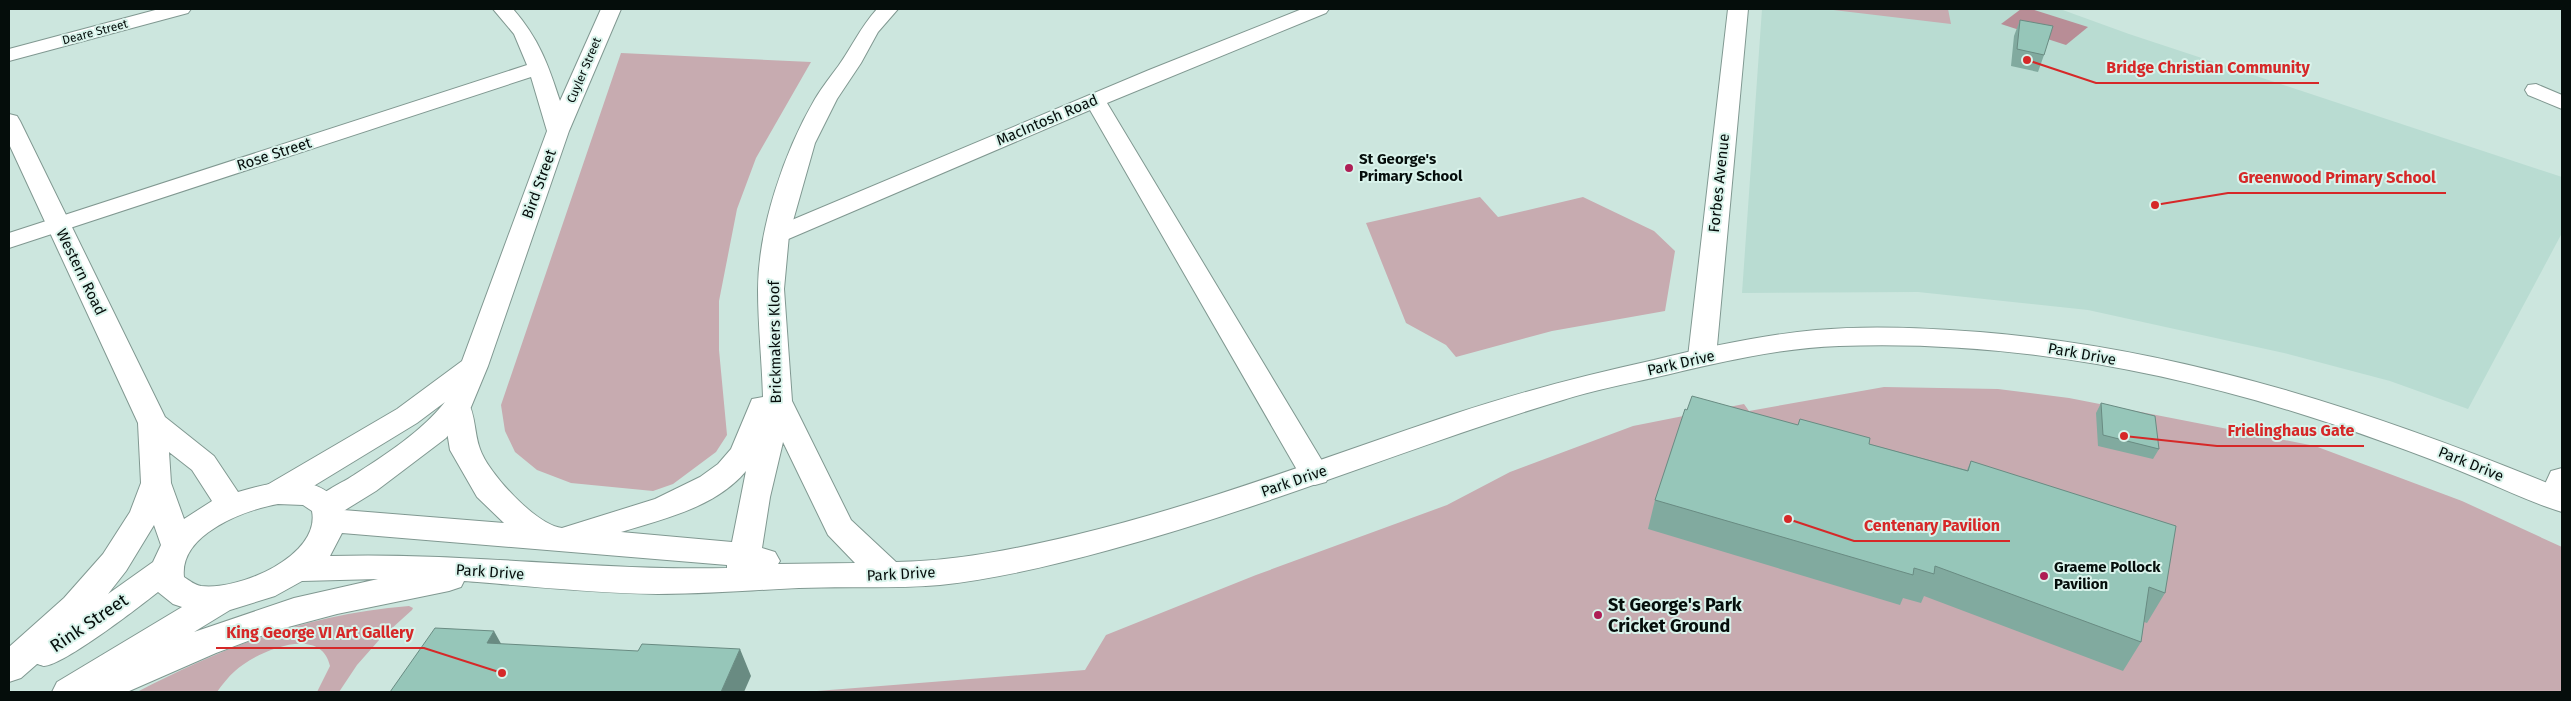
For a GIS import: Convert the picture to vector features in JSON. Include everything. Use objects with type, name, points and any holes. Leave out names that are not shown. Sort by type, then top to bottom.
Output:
[{"type":"street","name":"Deare Street","points":[[9,55],[181,9]]},
{"type":"street","name":"Bird Street","points":[[328,514],[365,483],[436,431],[457,407],[474,366],[558,131],[539,68],[523,33],[503,9]]},
{"type":"street","name":"Cuyler Street","points":[[558,131],[610,9]]},
{"type":"street","name":"Brickmakers Kloof","points":[[744,567],[755,497],[778,401],[771,289],[777,235],[804,143],[826,99],[869,30],[888,9]]},
{"type":"street","name":"MacIntosh Road","points":[[777,235],[1095,100],[1319,9]]},
{"type":"street","name":"Forbes Avenue","points":[[1702,357],[1738,9]]},
{"type":"street","name":"Rose Street","points":[[9,241],[539,68]]},
{"type":"street","points":[[2536,90],[2562,103]]},
{"type":"street","points":[[1095,100],[1315,474]]},
{"type":"street","name":"Western Road","points":[[9,121],[153,423],[156,483],[172,558],[169,583],[180,593],[197,599],[221,599]]},
{"type":"street","name":"Park Drive","points":[[328,514],[551,537],[803,575],[890,577],[957,570],[1056,553],[1198,514],[1555,392],[1702,357],[1835,337],[1937,337],[2043,347],[2184,373],[2322,410],[2559,492]]},
{"type":"street","points":[[457,407],[465,450],[488,489],[511,512],[551,537],[644,514],[690,497],[722,476],[742,457],[755,431],[776,357]]},
{"type":"street","points":[[278,493],[407,416],[474,366]]},
{"type":"street","points":[[778,401],[840,527],[890,577]]},
{"type":"street","name":"Western Road","points":[[153,423],[203,464],[231,506]]},
{"type":"street","points":[[9,668],[55,626],[116,563],[140,526],[156,483]]},
{"type":"street","points":[[70,692],[221,599],[255,590],[296,569],[321,544],[328,532],[328,514],[316,498],[278,493]]},
{"type":"street","name":"Rink Street","points":[[9,674],[89,625],[172,558],[191,531],[231,506],[247,500],[278,493]]},
{"type":"street","name":"Park Drive","points":[[296,569],[416,566],[623,580],[744,567]]},
{"type":"street","points":[[93,692],[196,646],[272,618],[327,603],[482,571]]},
{"type":"shaded area","points":[[1762,9],[2060,9],[2129,34],[2562,177],[2562,233],[2468,409],[2390,381],[2284,353],[2088,310],[1918,292],[1742,293]]},
{"type":"shaded area","points":[[1825,9],[1948,9],[1951,24]]},
{"type":"shaded area","points":[[2021,9],[2031,9],[2088,27],[2066,45],[2001,24]]},
{"type":"shaded area","points":[[621,53],[811,62],[756,158],[737,209],[719,301],[719,350],[727,435],[716,452],[673,484],[653,491],[571,483],[537,470],[515,452],[505,431],[501,405]]},
{"type":"shaded area","points":[[1480,197],[1498,217],[1583,197],[1654,231],[1675,251],[1665,311],[1552,331],[1456,357],[1446,345],[1406,323],[1366,223]]},
{"type":"shaded area","points":[[1884,387],[1998,389],[2069,398],[2315,446],[2462,501],[2562,547],[2562,692],[804,692],[1085,670],[1106,635],[1256,575],[1447,505],[1510,472],[1633,426],[1744,404],[1749,411]]},
{"type":"shaded area","points":[[409,606],[413,608],[412,610],[380,639],[357,665],[339,692],[317,692],[330,666],[324,653],[314,646],[301,644],[287,645],[257,656],[235,671],[217,692],[137,692],[203,660],[269,635],[336,616]]},
{"type":"building","points":[[2020,20],[2053,26],[2044,55],[2017,49]]},
{"type":"building","points":[[1692,396],[1798,425],[1800,419],[1870,438],[1869,444],[1968,471],[1971,461],[2176,526],[2165,593],[2149,587],[2141,642],[1935,566],[1934,574],[1914,568],[1913,575],[1655,500],[1685,409],[1687,410]]},
{"type":"building","points":[[2101,403],[2155,416],[2159,449],[2103,435]]},
{"type":"building","points":[[435,628],[494,631],[487,643],[638,651],[642,644],[740,649],[721,692],[390,692]]},
{"type":"place","name":"Bridge Christian Community","points":[[2027,60]]},
{"type":"place","name":"St George's Primary School","points":[[1349,168]]},
{"type":"place","name":"Greenwood Primary School","points":[[2155,205]]},
{"type":"place","name":"Frielinghaus Gate","points":[[2124,436]]},
{"type":"place","name":"Centenary Pavilion","points":[[1788,519]]},
{"type":"place","name":"Graeme Pollock Pavilion","points":[[2044,576]]},
{"type":"place","name":"St George's Park Cricket Ground","points":[[1598,615]]},
{"type":"place","name":"King George VI Art Gallery","points":[[502,673]]}]
